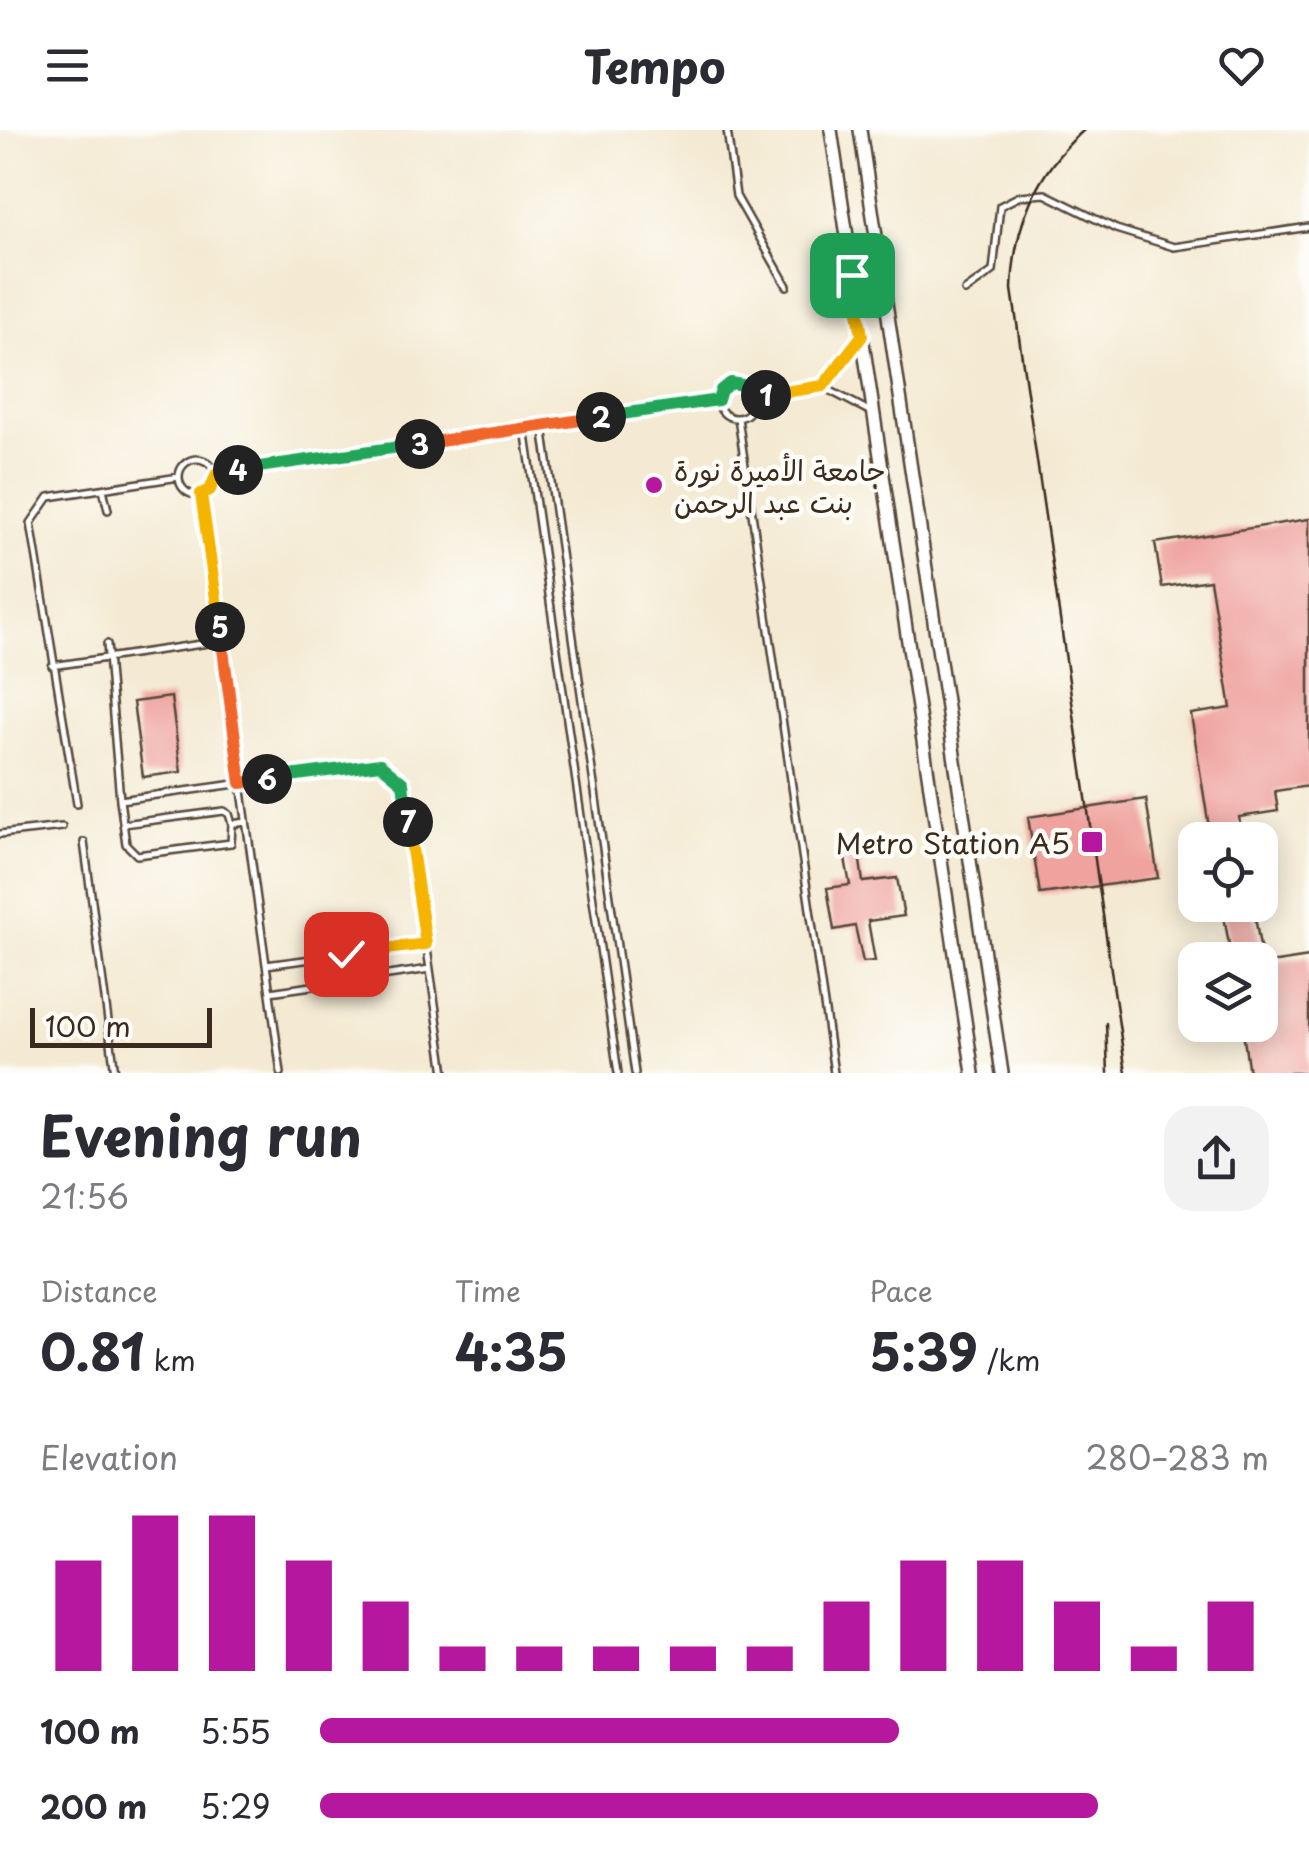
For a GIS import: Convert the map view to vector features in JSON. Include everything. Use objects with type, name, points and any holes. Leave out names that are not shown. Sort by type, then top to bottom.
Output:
[{"type":"street","points":[[831,130],[973,1073]]},
{"type":"street","points":[[860,130],[1002,1073]]},
{"type":"lane","points":[[727,130],[736,196],[787,286]]},
{"type":"lane","points":[[965,291],[993,270],[1000,206],[1020,196],[1046,194],[1116,229],[1174,247],[1309,227]]},
{"type":"lane","points":[[823,386],[862,336]]},
{"type":"lane","points":[[718,400],[726,385],[736,382],[748,386],[754,396]]},
{"type":"lane","points":[[754,396],[823,386],[873,413]]},
{"type":"lane","points":[[718,400],[726,415],[738,418],[748,413],[754,396]]},
{"type":"lane","points":[[217,473],[718,400]]},
{"type":"lane","points":[[738,418],[834,1073]]},
{"type":"lane","points":[[543,426],[636,1073]]},
{"type":"lane","points":[[525,428],[618,1073]]},
{"type":"lane","points":[[198,459],[209,463],[217,473],[210,490],[201,494],[187,492],[179,477],[182,466],[198,459]]},
{"type":"lane","points":[[77,804],[32,522],[49,497],[179,477]]},
{"type":"lane","points":[[103,488],[108,510]]},
{"type":"lane","points":[[201,494],[281,1073]]},
{"type":"lane","points":[[52,666],[222,641]]},
{"type":"lane","points":[[107,644],[120,800],[123,824],[130,850],[147,856],[231,843],[232,824],[224,811],[123,824]]},
{"type":"lane","points":[[120,800],[380,764],[403,783],[445,1073]]},
{"type":"lane","points":[[232,824],[246,822]]},
{"type":"lane","points":[[0,834],[62,826]]},
{"type":"lane","points":[[84,842],[115,1073]]},
{"type":"lane","points":[[266,965],[426,944]]},
{"type":"lane","points":[[270,992],[430,968]]},
{"type":"building","points":[[1309,519],[1309,786],[1275,791],[1278,811],[1239,817],[1240,822],[1208,822],[1191,714],[1231,708],[1210,580],[1162,587],[1155,543]]},
{"type":"building","points":[[171,697],[181,772],[143,777],[133,702]]},
{"type":"building","name":"Metro Station A5","points":[[1146,799],[1158,878],[1040,894],[1028,817]]},
{"type":"building","points":[[858,847],[863,882],[897,878],[904,916],[868,921],[875,961],[863,962],[855,926],[834,930],[827,888],[850,885],[843,848]]},
{"type":"building","points":[[1225,922],[1256,922],[1259,942],[1229,942]]},
{"type":"building","points":[[1309,957],[1309,1073],[1249,1073],[1244,1042],[1278,1042],[1278,962]]},
{"type":"tram line","points":[[1084,130],[1052,164],[1030,202],[1017,244],[1012,289],[1126,1073]]},
{"type":"tram line","points":[[1106,1023],[1108,1073]]},
{"type":"place","name":"جامعة الأميرة نورة بنت عبد الرحمن","points":[[654,485]]},
{"type":"place","name":"Metro Station A5","points":[[1092,842]]},
{"type":"route","points":[[346,954],[426,944],[403,783],[380,764],[241,783],[201,494],[210,490],[217,473],[718,400],[726,385],[736,382],[748,386],[754,396],[823,386],[862,336],[852,275]]}]
